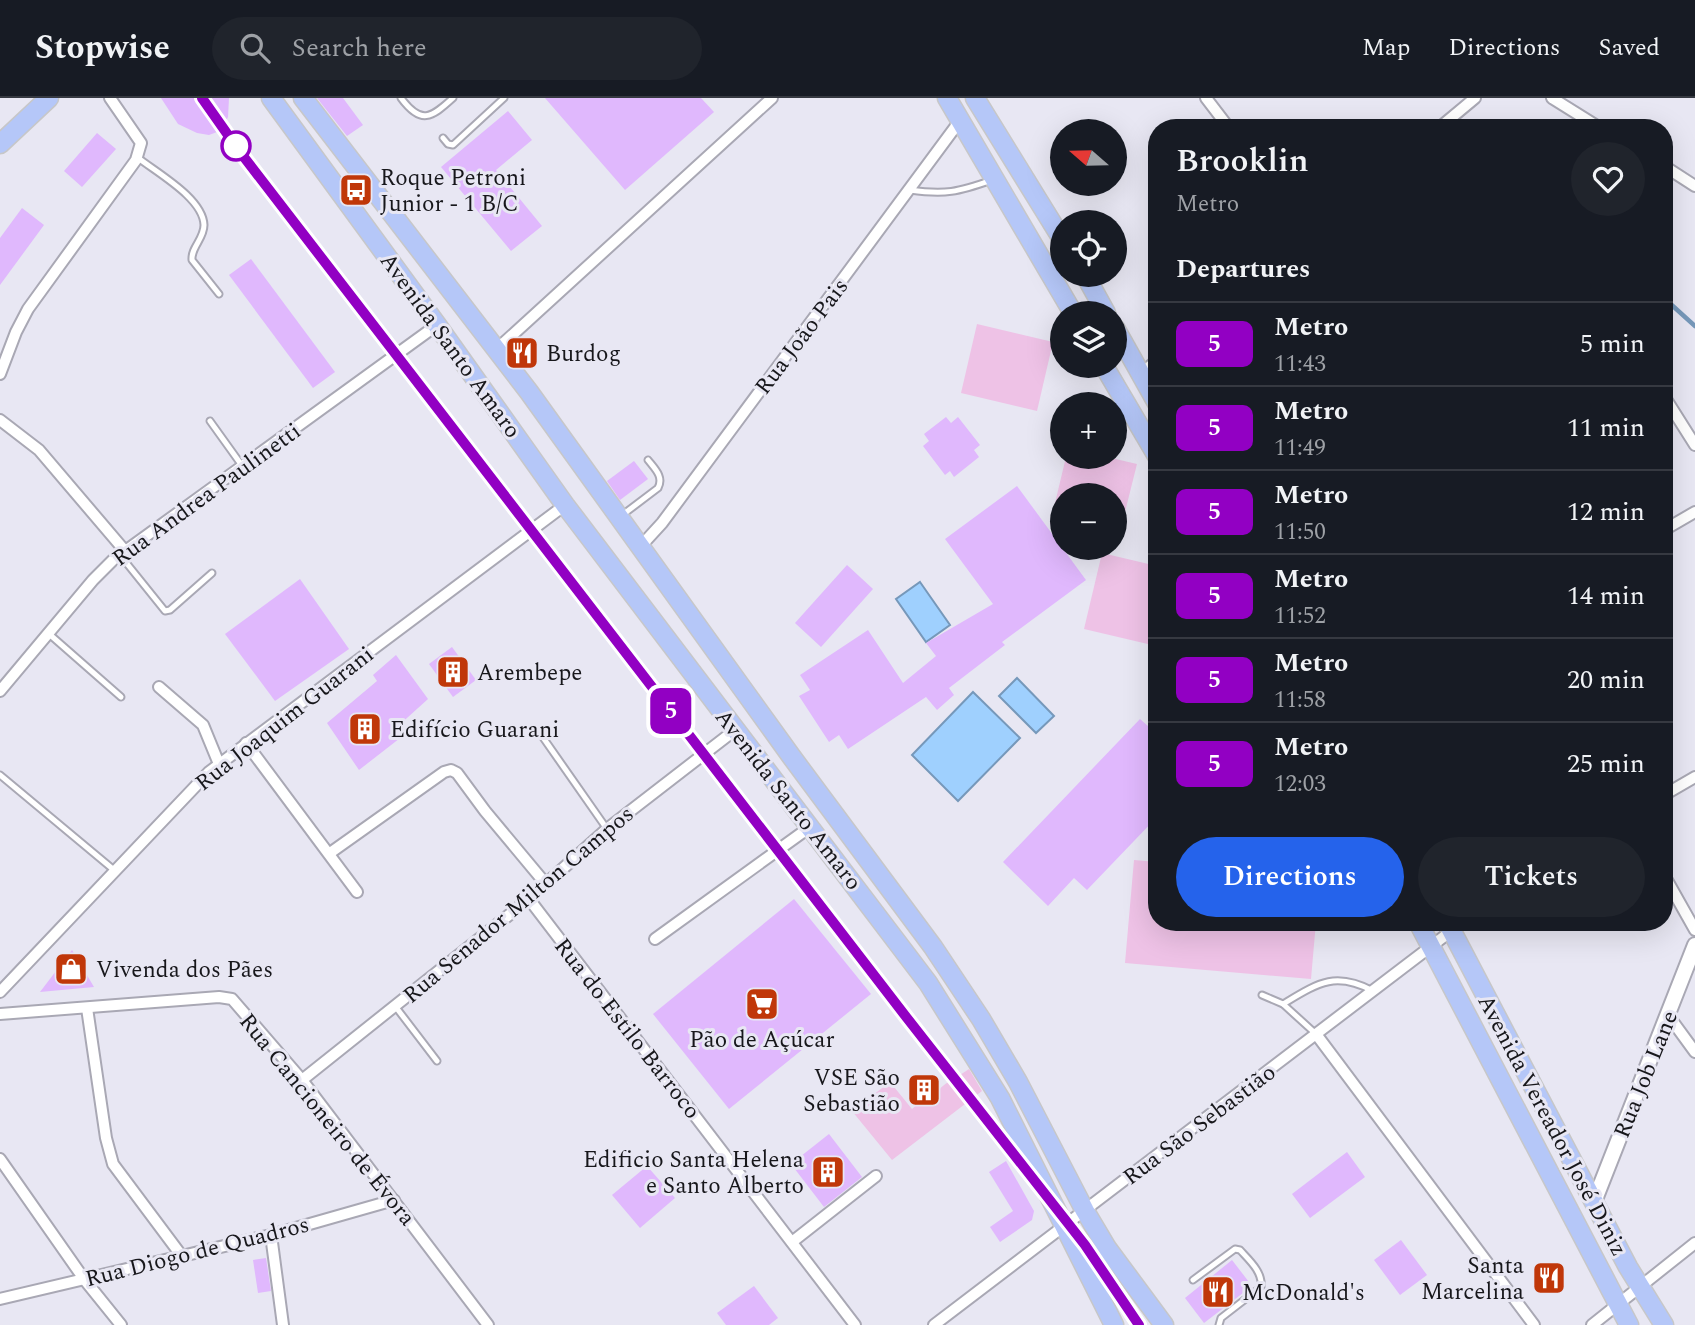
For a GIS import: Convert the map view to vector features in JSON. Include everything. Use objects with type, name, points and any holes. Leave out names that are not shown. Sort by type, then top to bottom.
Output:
[{"type":"main road","points":[[0,144],[49,98]]},
{"type":"main road","name":"Avenida Santo Amaro","points":[[271,98],[437,324],[565,505],[928,983],[999,1098],[1114,1325]]},
{"type":"main road","name":"Avenida Santo Amaro","points":[[303,98],[497,349],[933,947],[981,1019],[1107,1248],[1164,1325]]},
{"type":"main road","points":[[947,98],[1066,301]]},
{"type":"main road","points":[[975,98],[1050,220]]},
{"type":"main road","points":[[1127,349],[1148,386]]},
{"type":"main road","points":[[1111,378],[1148,441]]},
{"type":"main road","name":"Avenida Vereador José Diniz","points":[[1423,931],[1629,1325]]},
{"type":"main road","name":"Avenida Vereador José Diniz","points":[[1456,931],[1594,1202],[1640,1288],[1664,1325]]},
{"type":"street","points":[[0,374],[28,309],[137,157],[141,143],[110,98]]},
{"type":"street","points":[[497,349],[772,98]]},
{"type":"street","points":[[1206,98],[1222,119]]},
{"type":"street","points":[[1450,119],[1475,98]]},
{"type":"street","points":[[1552,98],[1586,119]]},
{"type":"street","name":"Rua João Pais","points":[[640,547],[662,523],[959,122]]},
{"type":"street","points":[[1673,172],[1695,186]]},
{"type":"street","name":"Rua Andrea Paulinetti","points":[[0,691],[93,580],[122,553],[437,324]]},
{"type":"street","points":[[1141,374],[1148,368]]},
{"type":"street","points":[[1673,410],[1695,445]]},
{"type":"street","points":[[0,420],[39,450],[122,553]]},
{"type":"street","name":"Rua Joaquim Guarani","points":[[0,992],[114,870],[219,764],[565,505]]},
{"type":"street","points":[[1673,525],[1695,512]]},
{"type":"street","points":[[159,687],[203,726],[219,764]]},
{"type":"street","name":"Rua Senador Milton Campos","points":[[302,1080],[529,899],[607,829],[735,730]]},
{"type":"street","points":[[246,743],[357,892]]},
{"type":"street","points":[[330,853],[451,770],[457,773],[545,883]]},
{"type":"street","points":[[1673,790],[1695,777]]},
{"type":"street","points":[[655,939],[810,827]]},
{"type":"street","points":[[1673,891],[1695,930]]},
{"type":"street","name":"Rua do Estilo Barroco","points":[[529,899],[855,1325]]},
{"type":"street","name":"Rua São Sebastião","points":[[934,1325],[1432,947],[1447,931]]},
{"type":"street","name":"Rua Job Lane","points":[[1594,1202],[1695,945]]},
{"type":"street","name":"Rua Cancioneiro de Évora","points":[[0,1014],[219,997],[232,999],[302,1080],[488,1325]]},
{"type":"street","points":[[88,1008],[109,1152],[121,1175],[181,1255]]},
{"type":"street","points":[[1668,1015],[1695,1052]]},
{"type":"street","points":[[1316,1034],[1534,1325]]},
{"type":"street","points":[[0,1159],[84,1279],[121,1325]]},
{"type":"street","points":[[792,1242],[876,1176]]},
{"type":"street","name":"Rua Diogo de Quadros","points":[[0,1299],[271,1235],[394,1200]]},
{"type":"street","points":[[271,1235],[283,1325]]},
{"type":"street","points":[[1592,1325],[1695,1243]]},
{"type":"lane","points":[[401,98],[411,112],[418,116],[427,116],[433,115],[453,98]]},
{"type":"lane","points":[[443,138],[453,145],[504,98]]},
{"type":"lane","points":[[137,157],[194,202],[202,216],[204,227],[202,236],[191,254],[192,260],[219,294]]},
{"type":"lane","points":[[909,190],[937,194],[960,191],[995,179]]},
{"type":"lane","points":[[210,421],[243,467]]},
{"type":"lane","points":[[618,517],[661,483],[648,460]]},
{"type":"lane","points":[[122,553],[165,611],[170,610],[212,573]]},
{"type":"lane","points":[[48,633],[121,697]]},
{"type":"lane","points":[[542,736],[607,829]]},
{"type":"lane","points":[[0,775],[114,870]]},
{"type":"lane","points":[[1283,1004],[1326,982],[1344,979],[1373,991]]},
{"type":"lane","points":[[1262,995],[1283,1004],[1316,1034]]},
{"type":"lane","points":[[395,1006],[437,1061]]},
{"type":"lane","points":[[1194,1280],[1234,1249],[1240,1250],[1258,1272],[1261,1287],[1221,1318],[1219,1325]]},
{"type":"shaded area","points":[[977,324],[1050,341],[1050,355],[1037,411],[961,393]]},
{"type":"shaded area","points":[[1127,462],[1137,464],[1127,504],[1127,483],[1060,483],[1063,469],[1127,469]]},
{"type":"shaded area","points":[[1127,559],[1148,564],[1148,644],[1084,629],[1100,560]]},
{"type":"shaded area","points":[[1134,860],[1148,861],[1148,931],[1315,931],[1311,979],[1125,963]]},
{"type":"shaded area","points":[[969,1069],[982,1091],[892,1160],[852,1111],[890,1082],[912,1109],[918,1104],[930,1104],[942,1087]]},
{"type":"water","points":[[920,582],[950,625],[926,642],[896,599]]},
{"type":"water","points":[[1017,678],[1054,716],[1036,733],[999,696]]},
{"type":"water","points":[[973,692],[1020,738],[958,801],[912,755]]},
{"type":"building","points":[[161,98],[229,98],[228,117],[222,129],[217,132],[209,135],[197,133],[178,124]]},
{"type":"building","points":[[317,98],[343,98],[363,125],[347,136]]},
{"type":"building","points":[[545,98],[701,98],[714,112],[625,190]]},
{"type":"building","points":[[508,111],[532,140],[496,170],[542,226],[511,251],[441,167]]},
{"type":"building","points":[[97,133],[116,149],[82,187],[64,171]]},
{"type":"building","points":[[22,208],[44,225],[0,285],[0,238]]},
{"type":"building","points":[[251,259],[335,372],[313,388],[229,275]]},
{"type":"building","points":[[946,417],[951,423],[958,417],[980,445],[974,450],[979,457],[954,477],[950,471],[945,475],[923,446],[929,441],[924,434]]},
{"type":"building","points":[[634,461],[648,479],[620,500],[607,481]]},
{"type":"building","points":[[1017,486],[1050,531],[1050,560],[1071,560],[1086,580],[1002,642],[1005,645],[949,688],[954,695],[937,710],[926,697],[848,749],[839,735],[829,742],[799,696],[810,690],[800,675],[868,630],[903,683],[936,656],[926,643],[993,604],[945,539]]},
{"type":"building","points":[[847,565],[873,589],[821,647],[795,623]]},
{"type":"building","points":[[300,579],[349,649],[275,701],[225,634]]},
{"type":"building","name":"Arembepe","points":[[452,647],[476,680],[453,697],[429,664]]},
{"type":"building","points":[[396,655],[428,699],[397,727],[404,735],[359,770],[327,723],[377,681],[373,675]]},
{"type":"building","points":[[1140,719],[1148,726],[1148,826],[1087,890],[1074,878],[1048,906],[1003,862]]},
{"type":"building","name":"Pão de Açúcar","points":[[794,899],[871,994],[729,1109],[653,1014]]},
{"type":"building","name":"Vivenda dos Pães","points":[[72,950],[94,987],[40,992]]},
{"type":"building","name":"VSE São Sebastião","points":[[924,1075],[935,1079],[939,1090],[935,1101],[924,1105],[913,1101],[909,1090],[913,1079]]},
{"type":"building","name":"Edificio Santa Helena e Santo Alberto","points":[[829,1134],[862,1177],[824,1207],[791,1164]]},
{"type":"building","points":[[1347,1152],[1365,1177],[1310,1218],[1292,1194]]},
{"type":"building","points":[[1006,1161],[1034,1211],[1032,1220],[1000,1242],[990,1227],[1013,1211],[989,1172]]},
{"type":"building","points":[[647,1166],[675,1198],[640,1228],[612,1195]]},
{"type":"building","points":[[1401,1240],[1427,1275],[1400,1295],[1374,1260]]},
{"type":"building","points":[[266,1258],[271,1291],[258,1293],[253,1260]]},
{"type":"building","name":"McDonald's","points":[[1232,1260],[1252,1286],[1204,1323],[1185,1298]]},
{"type":"building","points":[[754,1286],[778,1318],[769,1325],[726,1325],[717,1313]]},
{"type":"waterway","points":[[1673,306],[1695,326]]},
{"type":"metro line","name":"5","points":[[202,98],[240,152],[1085,1245],[1139,1325]]},
{"type":"place","name":"Roque Petroni Junior - 1 B/C","points":[[356,190]]},
{"type":"place","name":"Burdog","points":[[522,353]]},
{"type":"place","name":"Arembepe","points":[[453,672]]},
{"type":"place","name":"Edifício Guarani","points":[[365,729]]},
{"type":"place","name":"Vivenda dos Pães","points":[[71,969]]},
{"type":"place","name":"Pão de Açúcar","points":[[762,1004]]},
{"type":"place","name":"VSE São Sebastião","points":[[924,1090]]},
{"type":"place","name":"Edificio Santa Helena e Santo Alberto","points":[[828,1172]]},
{"type":"place","name":"Santa Marcelina","points":[[1549,1278]]},
{"type":"place","name":"McDonald's","points":[[1218,1292]]}]
